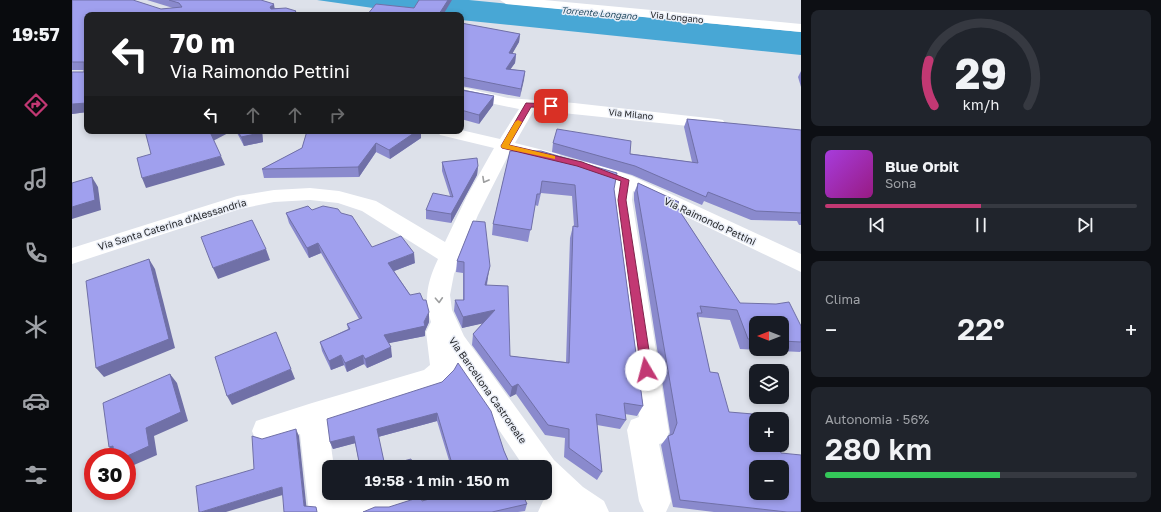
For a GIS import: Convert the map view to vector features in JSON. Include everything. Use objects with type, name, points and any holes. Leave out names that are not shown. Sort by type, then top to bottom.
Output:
[{"type":"street","name":"Via Longano","points":[[506,0],[801,28]]},
{"type":"street","name":"Via Milano","points":[[464,93],[508,103],[574,108],[731,125]]},
{"type":"street","name":"Via Barcellona Castroreale","points":[[529,105],[504,146],[462,224],[438,287],[440,310],[444,323],[455,344],[537,460]]},
{"type":"street","points":[[458,134],[504,146]]},
{"type":"street","name":"Via Raimondo Pettini","points":[[504,146],[580,164],[625,180],[801,264]]},
{"type":"street","points":[[625,180],[622,200],[655,432],[641,430],[655,501]]},
{"type":"street","name":"Via Santa Caterina d'Alessandria","points":[[72,256],[236,203],[274,196],[310,194],[339,197],[369,206],[450,256]]},
{"type":"street","points":[[266,431],[432,380],[444,369],[438,332],[444,323]]},
{"type":"street","points":[[312,416],[325,512]]},
{"type":"street","points":[[552,480],[573,507]]},
{"type":"street","points":[[329,512],[376,500]]},
{"type":"water","name":"Torrente Longano","points":[[317,0],[469,0],[801,32],[801,55],[464,20],[464,12],[401,12]]},
{"type":"building","points":[[72,0],[133,0],[161,9],[182,7],[179,3],[169,0],[261,0],[274,4],[270,7],[271,9],[286,8],[296,11],[84,12],[84,62],[72,62]]},
{"type":"building","points":[[419,0],[448,0],[440,12],[369,12],[376,4],[414,8]]},
{"type":"building","points":[[464,24],[520,34],[509,53],[516,54],[506,69],[525,71],[521,89],[464,78]]},
{"type":"building","points":[[72,72],[84,72],[84,103],[72,104]]},
{"type":"building","points":[[464,91],[494,96],[479,115],[464,111]]},
{"type":"building","points":[[687,119],[801,130],[801,213],[756,211],[708,192],[706,197],[635,166],[553,143],[557,129],[631,141],[630,154],[698,163]]},
{"type":"building","points":[[146,134],[211,134],[221,156],[142,178],[137,158],[151,154]]},
{"type":"building","points":[[240,134],[255,134],[241,137]]},
{"type":"building","points":[[306,134],[413,134],[389,150],[376,143],[358,167],[262,169],[302,148]]},
{"type":"building","points":[[510,151],[541,151],[617,173],[614,189],[643,406],[624,403],[626,420],[596,414],[602,472],[569,448],[569,429],[548,425],[518,384],[512,387],[473,334],[495,310],[463,317],[455,300],[464,300],[464,262],[457,261],[473,221],[485,222],[490,266],[485,285],[508,286],[510,356],[569,363],[573,226],[578,227],[575,185],[542,181],[540,194],[537,194],[531,230],[493,224]]},
{"type":"building","points":[[477,158],[478,166],[451,214],[426,210],[433,193],[453,197],[442,162]]},
{"type":"building","points":[[92,177],[95,200],[72,207],[72,183]]},
{"type":"building","points":[[638,183],[679,202],[675,204],[740,303],[776,304],[789,302],[801,326],[801,342],[789,341],[789,316],[749,316],[748,339],[737,310],[700,306],[702,313],[697,313],[710,372],[718,373],[729,412],[749,414],[749,452],[781,452],[801,455],[801,512],[787,512],[680,500],[668,436],[673,434],[677,423],[637,190]]},
{"type":"building","points":[[308,206],[312,210],[323,206],[338,209],[341,213],[352,216],[372,247],[401,236],[414,253],[388,263],[410,295],[420,293],[423,300],[426,300],[429,312],[424,322],[425,326],[384,335],[391,347],[365,359],[363,355],[345,363],[341,355],[329,361],[320,342],[350,329],[347,324],[362,318],[318,243],[307,248],[286,213]]},
{"type":"building","points":[[252,220],[266,249],[213,268],[201,237]]},
{"type":"building","points":[[149,259],[169,339],[96,368],[86,281]]},
{"type":"building","points":[[276,332],[291,369],[227,396],[215,357]]},
{"type":"building","points":[[458,363],[491,411],[508,460],[451,460],[437,413],[377,429],[384,460],[359,460],[354,436],[330,442],[327,419],[442,382],[454,370]]},
{"type":"building","points":[[170,374],[181,412],[146,428],[149,446],[136,452],[136,448],[109,447],[103,403]]},
{"type":"building","points":[[296,429],[304,506],[316,507],[317,512],[284,512],[282,487],[199,512],[196,486],[254,469],[252,436],[262,439]]},
{"type":"building","points":[[411,500],[525,500],[527,504],[492,512],[363,512],[375,507],[389,507]]},
{"type":"slow traffic","points":[[518,122],[504,146],[553,158]]},
{"type":"route","points":[[551,106],[529,105],[504,146],[580,164],[625,180],[622,200],[646,370]]}]
